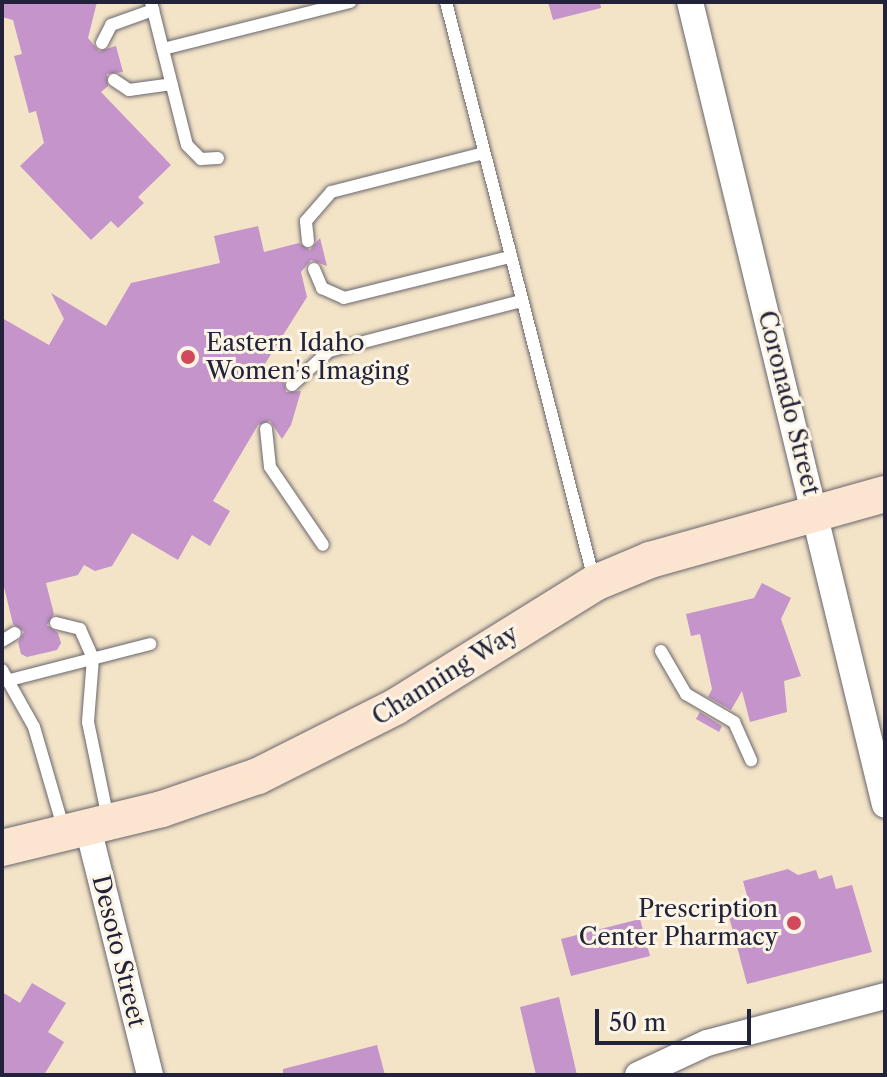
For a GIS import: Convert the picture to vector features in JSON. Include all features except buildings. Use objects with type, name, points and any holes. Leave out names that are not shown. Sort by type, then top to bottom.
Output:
[{"type":"main road","name":"Channing Way","points":[[2,848],[87,828],[258,776],[329,745],[595,583],[650,560],[885,494]]},
{"type":"street","name":"Coronado Street","points":[[690,2],[885,805]]},
{"type":"street","name":"Desoto Street","points":[[87,828],[150,1075]]},
{"type":"street","points":[[638,1075],[707,1043],[885,996]]},
{"type":"lane","points":[[163,49],[350,2]]},
{"type":"lane","points":[[446,2],[595,583]]},
{"type":"lane","points":[[102,43],[111,25],[152,6],[191,152],[201,159],[218,158]]},
{"type":"lane","points":[[114,80],[129,90],[172,84]]},
{"type":"lane","points":[[308,241],[306,221],[331,192],[484,153]]},
{"type":"lane","points":[[314,269],[322,288],[344,298],[510,257]]},
{"type":"lane","points":[[292,385],[329,351],[521,301]]},
{"type":"lane","points":[[266,429],[270,467],[323,545]]},
{"type":"lane","points":[[56,623],[80,629],[93,658],[88,722],[87,828]]},
{"type":"lane","points":[[2,641],[15,633]]},
{"type":"lane","points":[[87,828],[4,676],[150,644]]},
{"type":"lane","points":[[661,651],[686,694],[734,722],[751,760]]},
{"type":"place","name":"Eastern Idaho Women's Imaging","points":[[188,357]]},
{"type":"place","name":"Prescription Center Pharmacy","points":[[794,923]]}]
